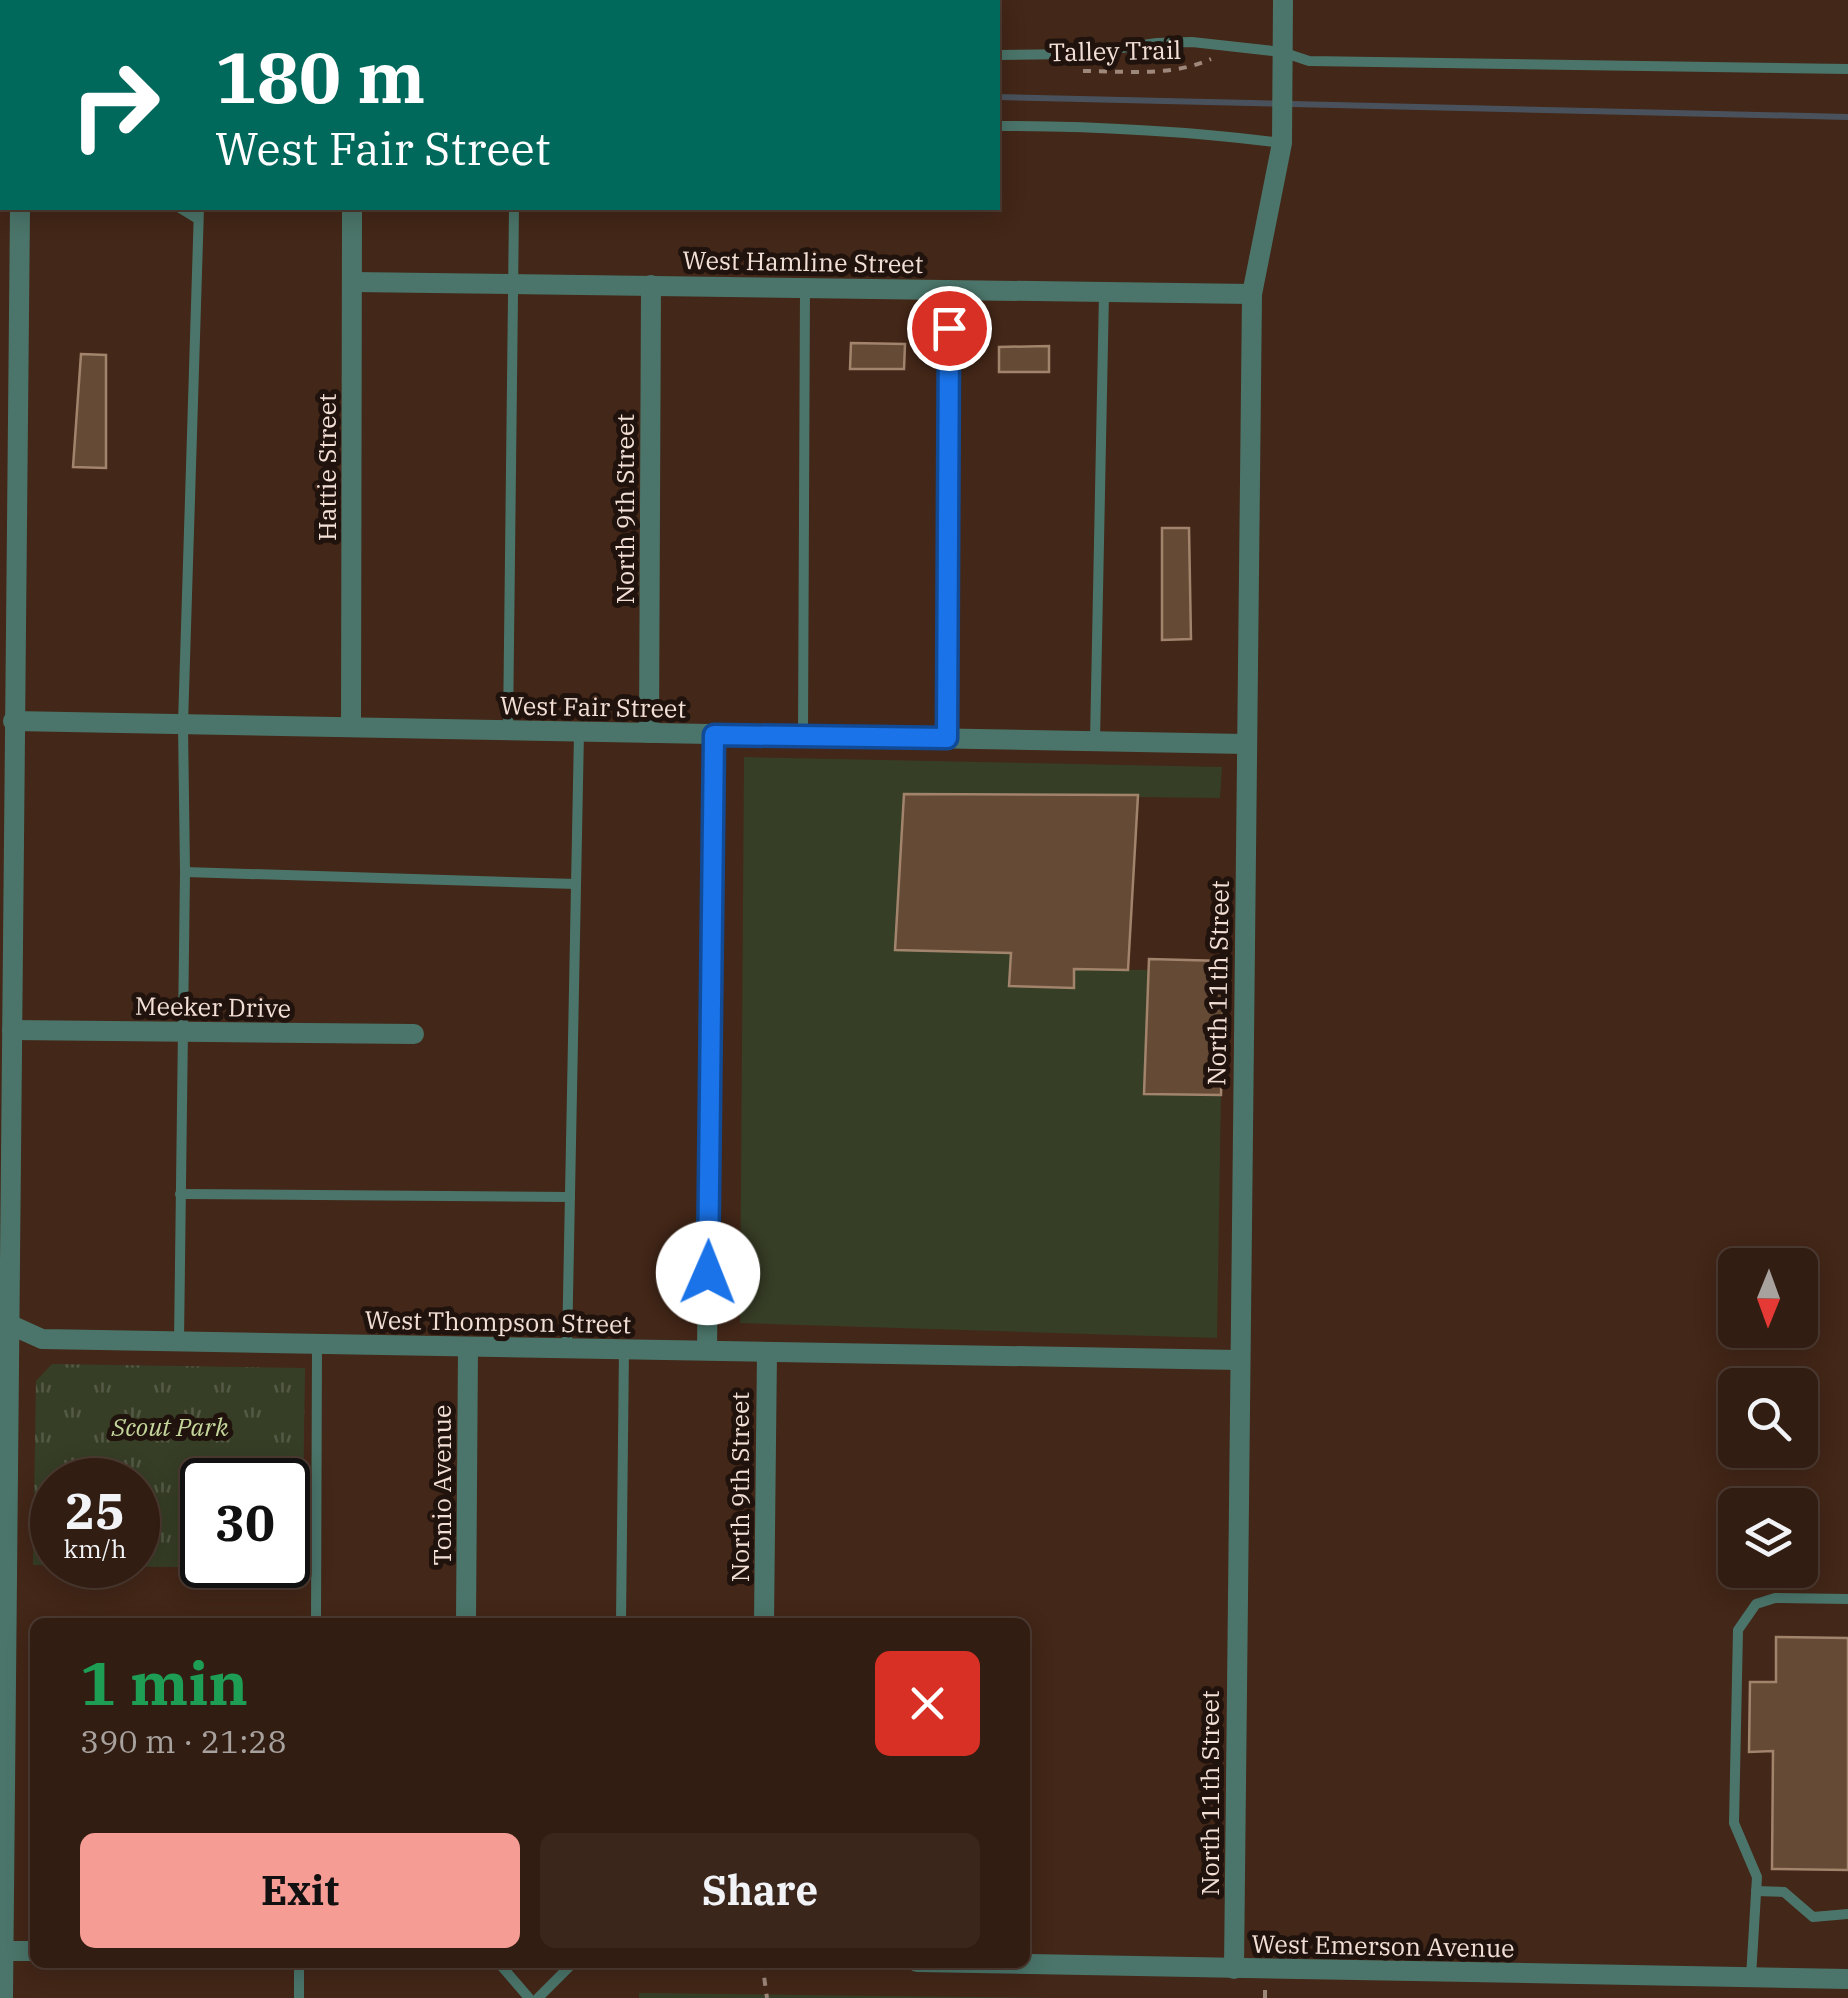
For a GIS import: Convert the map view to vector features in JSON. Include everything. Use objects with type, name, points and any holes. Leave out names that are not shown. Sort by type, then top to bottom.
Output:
[{"type":"street","name":"North 11th Street","points":[[1234,1969],[1252,294],[1282,132],[1282,0]]},
{"type":"street","points":[[4,1998],[5,1322],[12,1030],[6,721],[20,210]]},
{"type":"street","name":"Hattie Street","points":[[351,726],[352,210]]},
{"type":"street","name":"West Hamline Street","points":[[353,282],[1252,294]]},
{"type":"street","name":"North 9th Street","points":[[649,733],[651,284]]},
{"type":"street","points":[[947,738],[950,290]]},
{"type":"street","name":"West Fair Street","points":[[6,721],[1246,744]]},
{"type":"street","points":[[706,1350],[714,735]]},
{"type":"street","name":"Meeker Drive","points":[[12,1030],[414,1034]]},
{"type":"street","name":"West Thompson Street","points":[[5,1322],[42,1338],[1238,1360]]},
{"type":"street","name":"Tonio Avenue","points":[[466,1618],[468,1348]]},
{"type":"street","name":"North 9th Street","points":[[764,1618],[766,1352]]},
{"type":"street","points":[[2,1951],[30,1951]]},
{"type":"street","name":"West Emerson Avenue","points":[[1030,1964],[1848,1979]]},
{"type":"lane","points":[[1000,54],[1078,54],[1192,42],[1310,62],[1848,69]]},
{"type":"lane","points":[[1000,126],[1090,126],[1215,134],[1282,132]]},
{"type":"lane","points":[[508,730],[514,210]]},
{"type":"lane","points":[[178,1341],[183,724],[199,213]]},
{"type":"lane","points":[[803,736],[805,287]]},
{"type":"lane","points":[[1096,741],[1104,292]]},
{"type":"lane","points":[[567,1349],[579,732]]},
{"type":"lane","points":[[184,872],[576,884]]},
{"type":"lane","points":[[180,1194],[570,1196]]},
{"type":"lane","points":[[316,1618],[317,1344]]},
{"type":"lane","points":[[621,1618],[624,1350]]},
{"type":"lane","points":[[1751,1978],[1757,1877],[1734,1823],[1738,1630],[1756,1604],[1776,1598],[1848,1599]]},
{"type":"lane","points":[[1756,1892],[1784,1892],[1813,1916],[1848,1914]]},
{"type":"lane","points":[[299,1968],[299,1998]]},
{"type":"lane","points":[[503,1968],[529,1998]]},
{"type":"lane","points":[[538,1998],[568,1968]]},
{"type":"path","name":"Talley Trail","points":[[1070,70],[1160,72],[1210,61],[1227,48]]},
{"type":"path","points":[[763,1968],[767,1998]]},
{"type":"green space","points":[[744,757],[1222,767],[1220,798],[904,794],[895,949],[1011,953],[1010,986],[1073,988],[1074,969],[1149,970],[1144,1094],[1221,1095],[1217,1338],[740,1323]]},
{"type":"green space","name":"Scout Park","points":[[52,1364],[305,1368],[304,1458],[180,1458],[180,1567],[160,1567],[160,1458],[35,1458],[36,1381]]},
{"type":"green space","points":[[639,1993],[1061,1998],[639,1998]]},
{"type":"building","points":[[851,343],[905,344],[904,369],[850,369]]},
{"type":"building","points":[[1049,346],[1049,372],[999,372],[999,347]]},
{"type":"building","points":[[81,354],[106,355],[106,468],[73,467]]},
{"type":"building","points":[[1162,528],[1189,528],[1191,639],[1162,640]]},
{"type":"building","points":[[904,794],[1138,795],[1128,970],[1074,969],[1074,988],[1009,986],[1011,953],[895,950]]},
{"type":"building","points":[[1149,959],[1224,961],[1221,1095],[1144,1094]]},
{"type":"building","points":[[1776,1637],[1848,1638],[1848,1870],[1772,1869],[1773,1751],[1749,1752],[1750,1682],[1776,1682]]},
{"type":"waterway","points":[[1000,97],[1848,117]]},
{"type":"route","points":[[708,1273],[714,735],[947,738],[949,328]]}]
